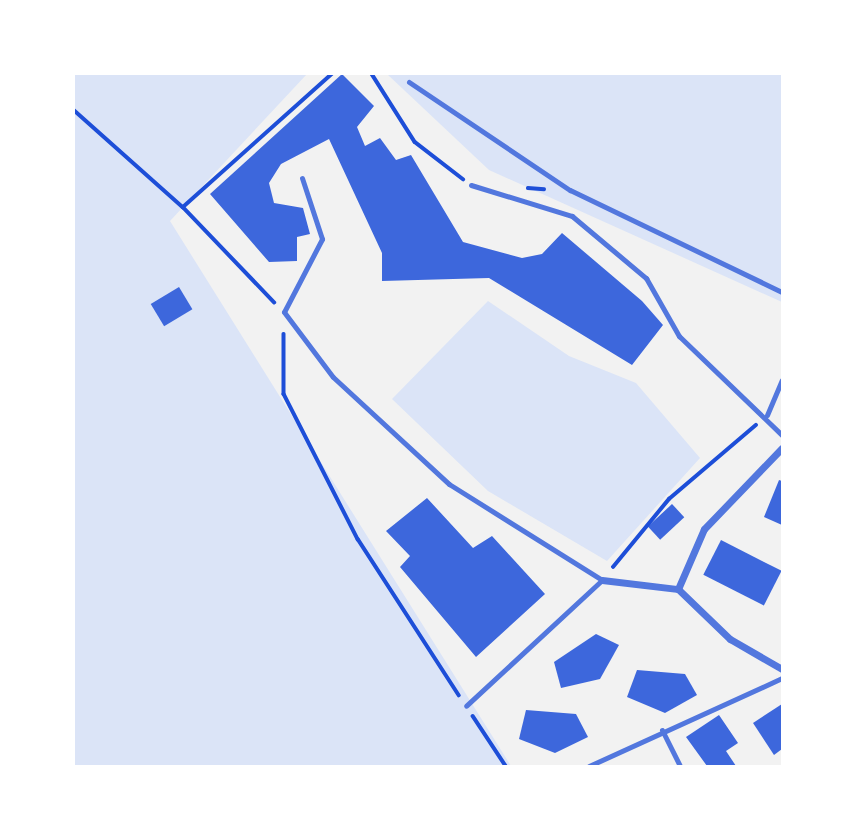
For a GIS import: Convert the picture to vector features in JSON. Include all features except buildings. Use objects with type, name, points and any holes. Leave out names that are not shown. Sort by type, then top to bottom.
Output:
[{"type":"street","points":[[678,589],[704,530],[782,448]]},
{"type":"street","points":[[602,580],[678,589],[730,639],[782,668]]},
{"type":"lane","points":[[409,82],[570,190],[782,292]]},
{"type":"lane","points":[[302,178],[322,239],[284,312],[333,377],[449,484],[602,580],[466,706]]},
{"type":"lane","points":[[471,185],[572,216],[646,278],[679,336],[767,415],[782,435]]},
{"type":"lane","points":[[767,415],[782,380]]},
{"type":"lane","points":[[589,766],[662,730],[782,678]]},
{"type":"lane","points":[[662,730],[680,766]]},
{"type":"path","points":[[183,207],[332,74]]},
{"type":"path","points":[[372,74],[415,142],[471,185]]},
{"type":"path","points":[[74,110],[183,207],[284,312],[284,394],[358,539],[506,766]]},
{"type":"path","points":[[602,580],[669,499],[767,415]]},
{"type":"shaded area","points":[[74,74],[307,74],[170,221],[511,766],[74,766]]},
{"type":"shaded area","points":[[387,74],[782,74],[782,302],[489,170]]},
{"type":"shaded area","points":[[488,301],[569,356],[636,383],[700,458],[607,561],[488,491],[392,399]]}]
